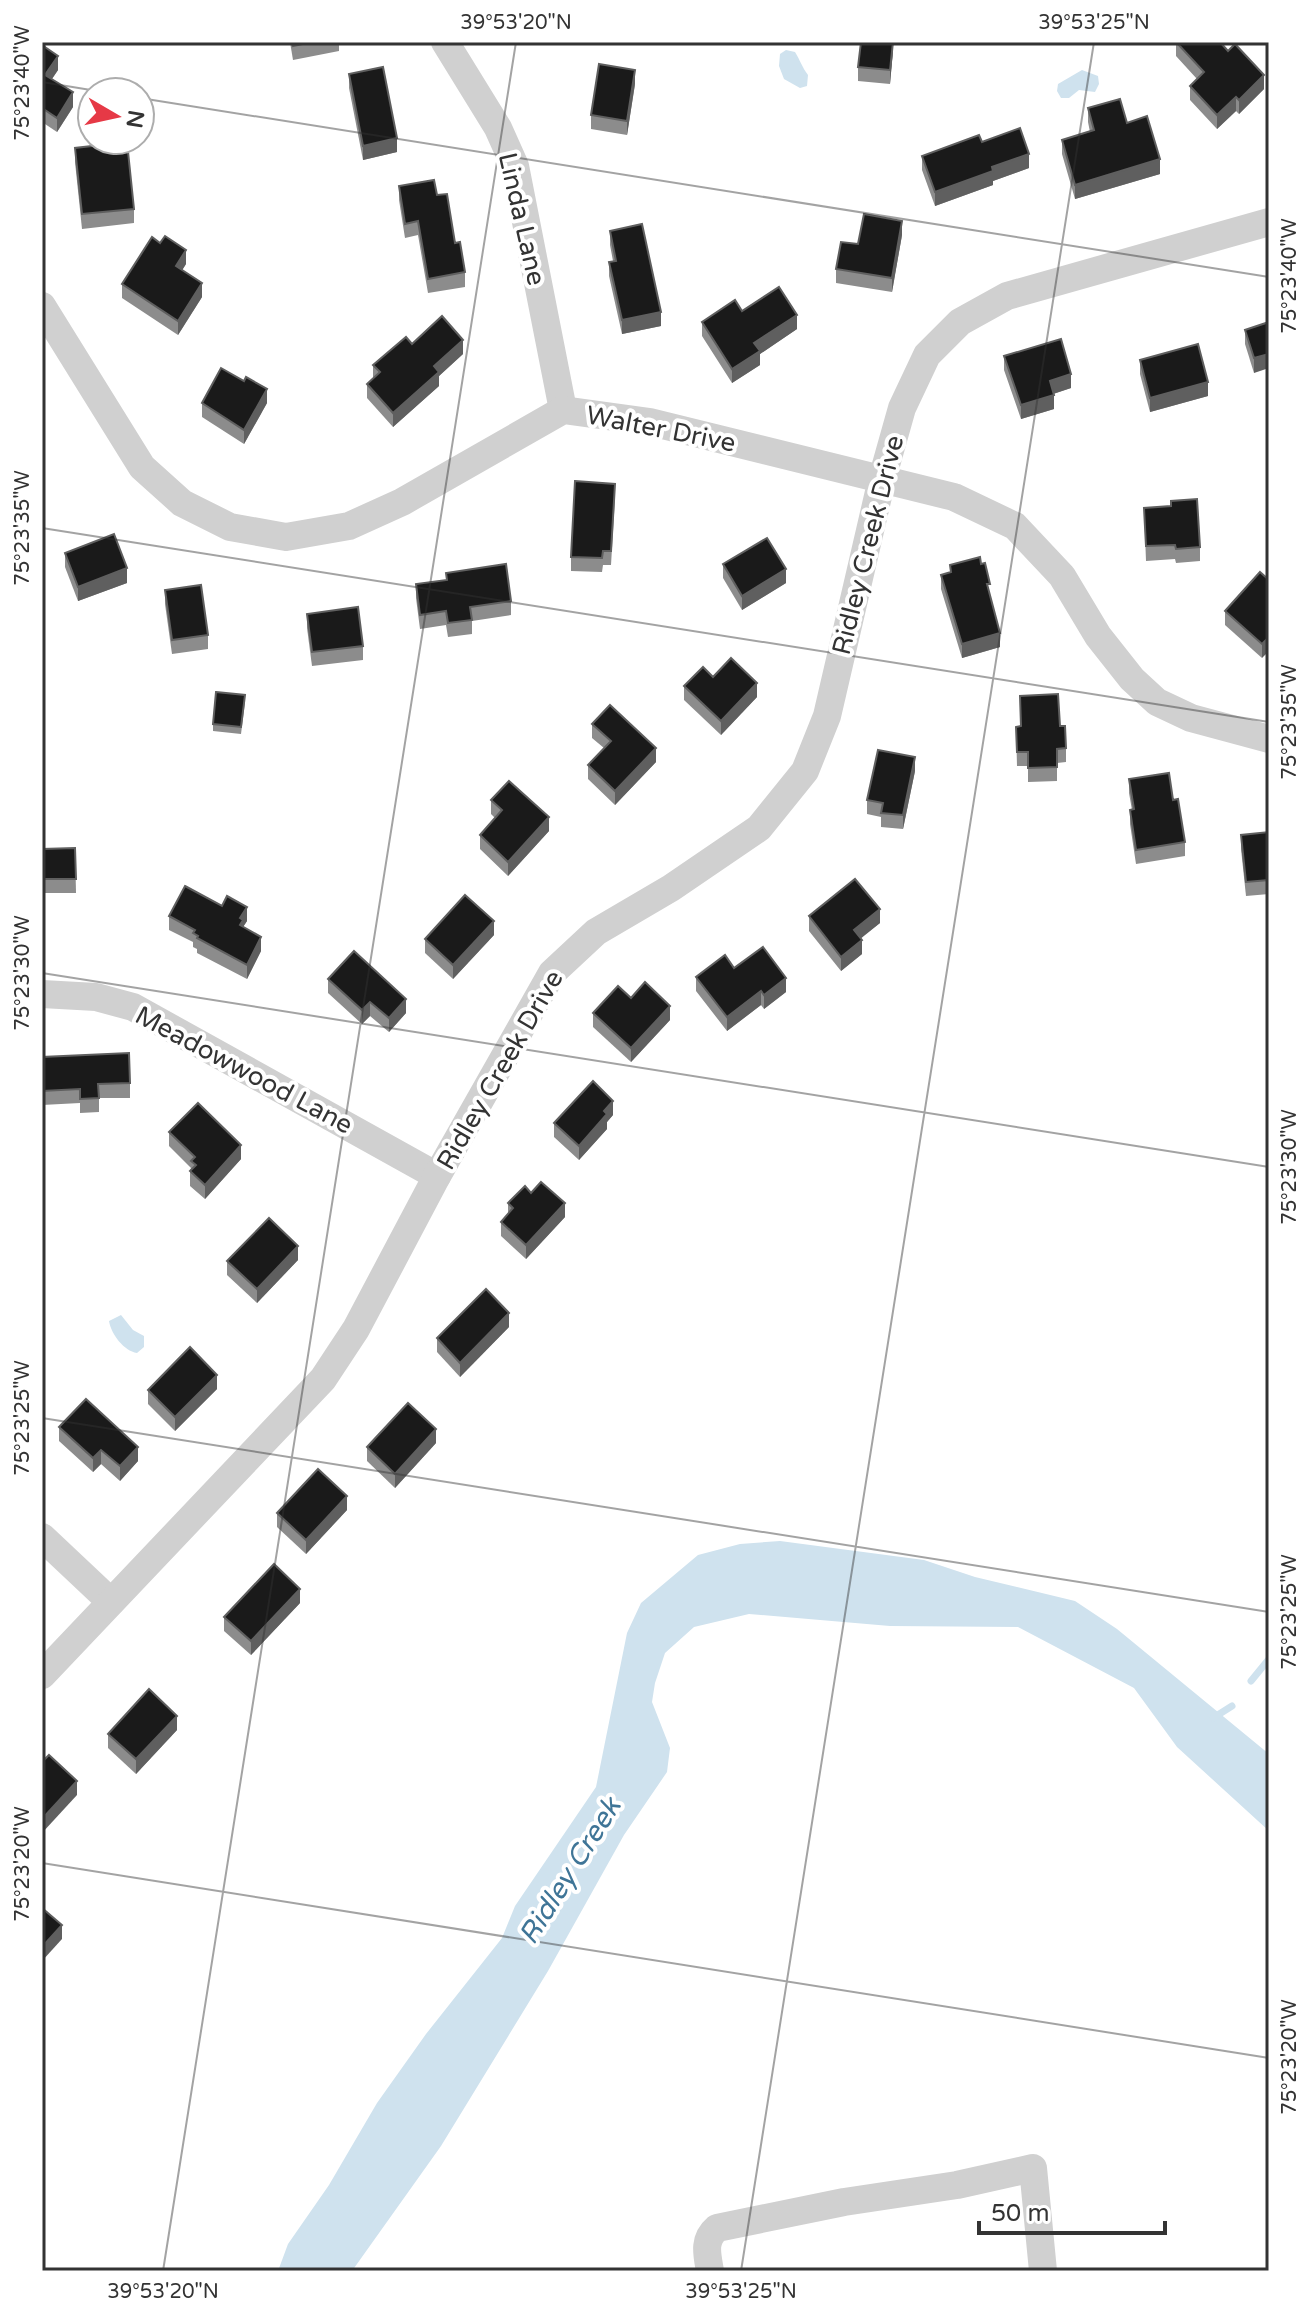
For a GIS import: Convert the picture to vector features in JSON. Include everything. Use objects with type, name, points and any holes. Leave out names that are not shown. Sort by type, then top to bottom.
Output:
[{"type":"street","name":"Linda Lane","points":[[445,42],[498,128],[515,166],[563,410]]},
{"type":"street","name":"Ridley Creek Drive","points":[[42,1675],[323,1379],[356,1329],[437,1176],[552,973],[596,932],[671,888],[759,828],[805,771],[827,716],[882,479],[902,408],[927,355],[960,322],[1007,296],[1269,222]]},
{"type":"street","name":"Walter Drive","points":[[42,306],[142,467],[182,503],[230,527],[286,537],[349,526],[402,502],[563,410],[650,422],[954,497],[1015,526],[1062,576],[1098,636],[1132,679],[1157,702],[1191,718],[1269,739]]},
{"type":"street","name":"Meadowwood Lane","points":[[42,994],[96,997],[133,1007],[437,1176]]},
{"type":"street","points":[[42,1537],[111,1602]]},
{"type":"street","points":[[710,2271],[706,2248],[709,2235],[717,2228],[844,2202],[957,2185],[1033,2168],[1043,2271]]},
{"type":"water","points":[[786,50],[797,55],[808,75],[807,86],[800,88],[784,79],[779,66],[780,54]]},
{"type":"water","points":[[1082,70],[1098,76],[1099,84],[1095,92],[1079,90],[1069,98],[1061,98],[1057,91],[1058,84]]},
{"type":"water","points":[[121,1315],[133,1330],[144,1336],[144,1347],[137,1353],[123,1345],[112,1331],[109,1321]]},
{"type":"water","name":"Ridley Creek","points":[[780,1541],[924,1560],[975,1577],[1075,1601],[1117,1629],[1269,1754],[1269,1831],[1177,1747],[1134,1688],[1018,1627],[890,1626],[749,1614],[694,1627],[665,1653],[655,1683],[652,1702],[670,1748],[667,1772],[624,1835],[548,1971],[441,2146],[352,2271],[278,2271],[288,2244],[329,2185],[377,2103],[426,2034],[502,1938],[515,1906],[596,1787],[627,1633],[641,1603],[698,1555],[740,1544]]},
{"type":"building","points":[[861,42],[893,42],[890,70],[858,67]]},
{"type":"building","points":[[1176,42],[1220,42],[1228,51],[1235,44],[1264,75],[1239,100],[1236,97],[1217,115],[1190,86],[1204,72]]},
{"type":"building","points":[[42,45],[58,56],[45,75],[73,92],[57,118],[42,108]]},
{"type":"building","points":[[599,64],[635,70],[627,121],[591,115]]},
{"type":"building","points":[[383,67],[397,138],[363,146],[349,74]]},
{"type":"building","points":[[1120,99],[1127,123],[1147,116],[1160,159],[1075,185],[1062,140],[1094,130],[1088,108]]},
{"type":"building","points":[[1020,128],[1029,154],[935,192],[922,156],[979,135],[982,142]]},
{"type":"building","points":[[75,148],[76,156],[128,156],[134,209],[82,214]]},
{"type":"building","points":[[434,180],[437,195],[447,194],[455,243],[460,242],[465,272],[428,279],[418,221],[405,224],[399,186]]},
{"type":"building","points":[[864,214],[902,221],[892,278],[836,269],[841,242],[858,244]]},
{"type":"building","points":[[642,224],[661,312],[622,320],[609,262],[616,261],[610,231]]},
{"type":"building","points":[[165,236],[186,250],[176,266],[202,283],[178,321],[122,284],[152,237],[160,243]]},
{"type":"building","points":[[779,287],[797,315],[754,343],[760,351],[732,369],[702,322],[735,300],[742,311]]},
{"type":"building","points":[[442,316],[463,340],[434,366],[439,372],[393,413],[367,384],[380,372],[373,365],[406,337],[412,344]]},
{"type":"building","points":[[1269,322],[1269,354],[1254,358],[1245,330]]},
{"type":"building","points":[[1061,339],[1071,374],[1050,381],[1054,395],[1021,405],[1004,356]]},
{"type":"building","points":[[1198,344],[1208,382],[1150,398],[1140,360]]},
{"type":"building","points":[[221,368],[267,389],[244,430],[202,403]]},
{"type":"building","points":[[575,481],[615,484],[611,551],[603,551],[602,558],[571,557]]},
{"type":"building","points":[[1197,499],[1200,547],[1176,549],[1175,545],[1146,546],[1144,508],[1171,506],[1171,501]]},
{"type":"building","points":[[114,534],[127,568],[78,587],[65,553]]},
{"type":"building","points":[[767,538],[786,569],[742,596],[723,564]]},
{"type":"building","points":[[980,557],[981,564],[985,563],[990,584],[987,584],[1000,633],[962,644],[941,575],[951,572],[950,565]]},
{"type":"building","points":[[506,564],[511,601],[470,607],[472,620],[448,623],[446,611],[420,615],[416,584],[447,580],[446,573]]},
{"type":"building","points":[[1260,572],[1269,580],[1269,637],[1262,644],[1225,611]]},
{"type":"building","points":[[201,585],[208,635],[172,640],[165,590]]},
{"type":"building","points":[[358,607],[363,646],[312,652],[307,614]]},
{"type":"building","points":[[731,658],[757,683],[721,721],[684,686],[703,667],[713,677]]},
{"type":"building","points":[[216,692],[245,695],[241,727],[213,724]]},
{"type":"building","points":[[1058,694],[1060,726],[1065,726],[1066,748],[1057,749],[1057,767],[1028,768],[1028,752],[1017,752],[1016,727],[1021,726],[1020,696]]},
{"type":"building","points":[[610,705],[656,748],[615,791],[588,765],[611,741],[592,724]]},
{"type":"building","points":[[878,750],[915,757],[903,815],[881,813],[883,803],[867,800]]},
{"type":"building","points":[[1169,773],[1173,800],[1178,799],[1185,842],[1136,850],[1129,779]]},
{"type":"building","points":[[509,781],[549,817],[508,862],[480,835],[502,810],[491,800]]},
{"type":"building","points":[[1269,832],[1269,880],[1246,882],[1241,835]]},
{"type":"building","points":[[75,848],[76,879],[42,879],[42,849]]},
{"type":"building","points":[[855,879],[880,909],[854,930],[862,940],[841,957],[809,916]]},
{"type":"building","points":[[185,886],[222,906],[227,896],[247,907],[240,918],[243,920],[240,925],[261,937],[247,965],[197,938],[193,933],[195,930],[169,916]]},
{"type":"building","points":[[465,895],[494,921],[453,965],[425,939]]},
{"type":"building","points":[[763,947],[786,978],[764,995],[761,991],[727,1017],[696,977],[725,955],[734,968]]},
{"type":"building","points":[[354,951],[406,999],[389,1018],[370,1002],[362,1010],[328,979]]},
{"type":"building","points":[[645,982],[670,1006],[631,1048],[593,1013],[618,986],[631,998]]},
{"type":"building","points":[[129,1053],[130,1083],[98,1084],[99,1098],[80,1099],[80,1089],[42,1091],[42,1057]]},
{"type":"building","points":[[593,1081],[613,1101],[604,1111],[607,1114],[579,1146],[554,1123]]},
{"type":"building","points":[[198,1103],[241,1145],[205,1185],[190,1171],[196,1165],[191,1161],[195,1157],[169,1132]]},
{"type":"building","points":[[541,1182],[565,1203],[526,1245],[501,1222],[513,1208],[508,1203],[525,1186],[531,1193]]},
{"type":"building","points":[[269,1218],[298,1246],[257,1289],[227,1261]]},
{"type":"building","points":[[486,1289],[509,1313],[460,1363],[437,1338]]},
{"type":"building","points":[[190,1347],[217,1375],[175,1417],[148,1390]]},
{"type":"building","points":[[86,1399],[138,1447],[120,1466],[101,1450],[93,1458],[59,1427]]},
{"type":"building","points":[[408,1403],[436,1429],[395,1474],[367,1447]]},
{"type":"building","points":[[318,1469],[347,1496],[306,1540],[277,1513]]},
{"type":"building","points":[[274,1564],[300,1589],[251,1641],[224,1617]]},
{"type":"building","points":[[149,1689],[177,1716],[136,1759],[108,1734]]},
{"type":"building","points":[[49,1755],[77,1781],[42,1819],[42,1762]]},
{"type":"building","points":[[42,1908],[62,1925],[42,1947]]},
{"type":"waterway","points":[[1251,1681],[1269,1659]]},
{"type":"waterway","points":[[1213,1718],[1232,1706]]}]
